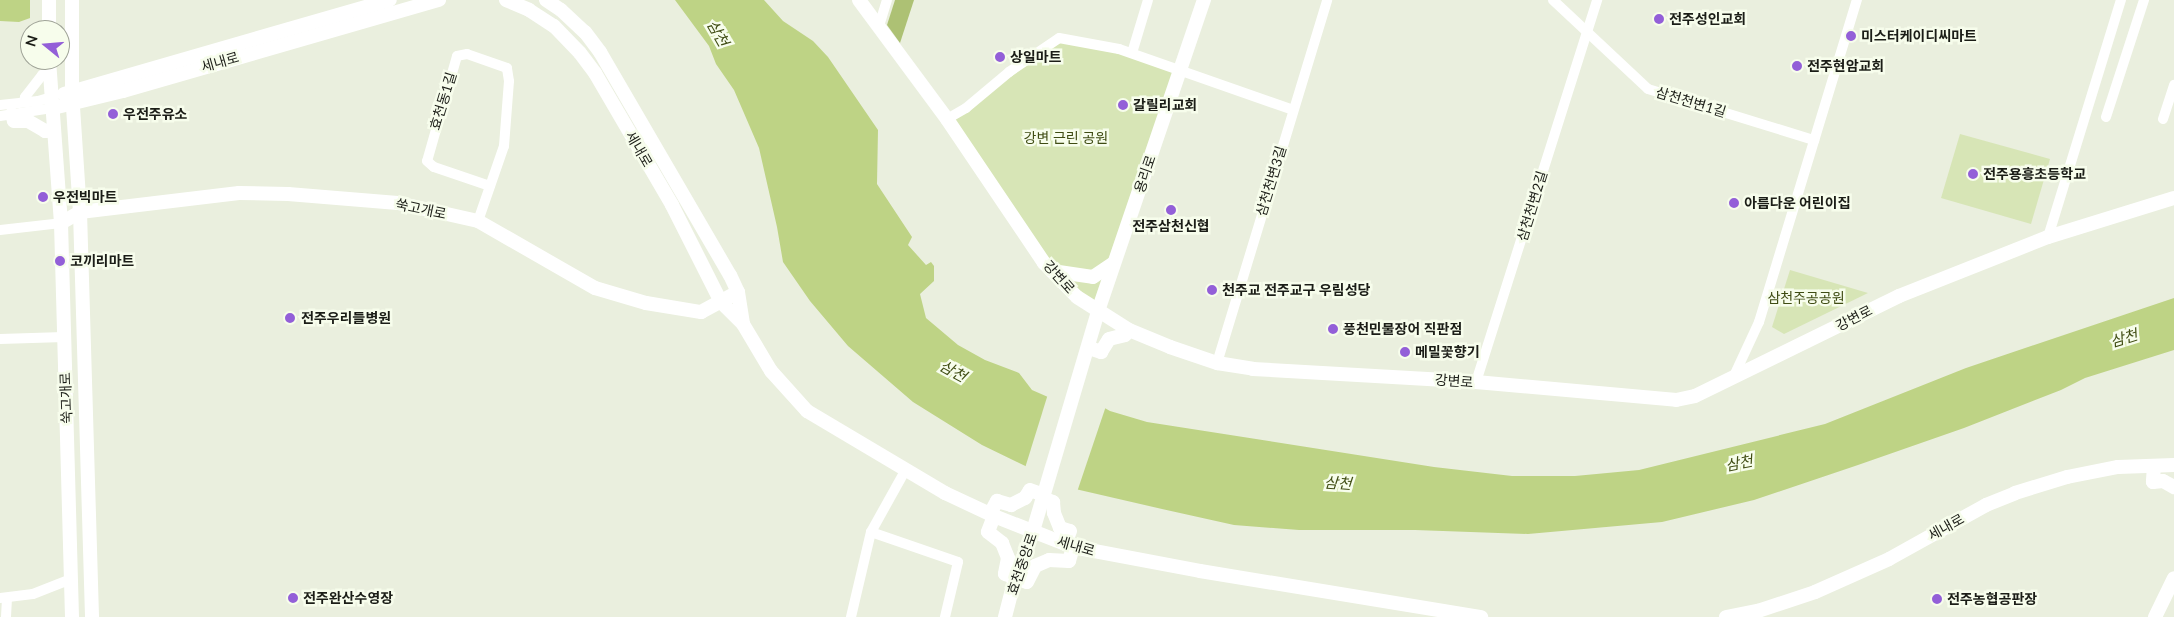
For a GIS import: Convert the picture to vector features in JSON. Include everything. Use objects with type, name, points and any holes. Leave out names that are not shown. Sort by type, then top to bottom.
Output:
[{"type":"street","points":[[48,0],[49,20]]},
{"type":"street","name":"세내로","points":[[72,97],[390,0]]},
{"type":"street","name":"세내로","points":[[6,115],[439,0]]},
{"type":"street","name":"세내로","points":[[506,0],[529,10],[554,26],[580,53],[595,73],[672,205],[721,302],[744,324],[771,371],[807,411],[945,493],[992,515],[1069,545],[1200,571],[1481,617]]},
{"type":"street","name":"세내로","points":[[546,0],[561,10],[585,32],[600,52],[738,292],[744,324]]},
{"type":"street","name":"강변로","points":[[859,0],[947,119],[1022,231],[1052,271],[1077,297],[1097,314],[1127,332],[1217,362],[1253,369],[1476,382],[1676,400],[1695,396],[1732,379],[1899,296],[2048,237],[2174,198]]},
{"type":"street","points":[[879,26],[887,0]]},
{"type":"street","points":[[1132,53],[1148,0]]},
{"type":"street","name":"용리로","points":[[1089,348],[1097,314],[1204,0]]},
{"type":"street","name":"삼천천변3길","points":[[1217,362],[1327,0]]},
{"type":"street","points":[[1552,0],[1587,30]]},
{"type":"street","name":"삼천천변2길","points":[[1476,382],[1596,0]]},
{"type":"street","points":[[1732,379],[1759,322],[1856,0]]},
{"type":"street","points":[[2048,237],[2122,0]]},
{"type":"street","points":[[2106,117],[2144,0]]},
{"type":"street","name":"쑥고개로","points":[[69,1],[72,97],[80,212],[92,617]]},
{"type":"street","name":"삼천천변1길","points":[[1587,30],[1648,88],[1814,140]]},
{"type":"street","points":[[947,119],[966,108],[1009,72],[1059,38],[1119,49],[1293,110]]},
{"type":"street","name":"효천동1길","points":[[478,222],[504,146],[508,114],[509,81],[507,68],[467,54],[456,56],[427,161],[434,167],[490,186]]},
{"type":"street","points":[[24,102],[25,97],[46,70]]},
{"type":"street","name":"쑥고개로","points":[[49,70],[61,223],[72,617]]},
{"type":"street","points":[[2163,119],[2174,85]]},
{"type":"street","name":"세내로","points":[[0,105],[24,102],[52,102]]},
{"type":"street","points":[[6,115],[14,121],[28,121],[45,131],[54,130]]},
{"type":"street","name":"쑥고개로","points":[[80,212],[239,194],[288,194],[398,203],[478,222],[596,288],[646,303],[702,312],[738,292]]},
{"type":"street","points":[[0,230],[61,223],[80,212]]},
{"type":"street","points":[[1052,271],[1093,277],[1114,263]]},
{"type":"street","points":[[1089,348],[1101,352],[1109,339],[1127,332]]},
{"type":"street","points":[[0,339],[64,337]]},
{"type":"street","name":"효천중앙로","points":[[1005,617],[1015,578],[1033,531],[1089,348]]},
{"type":"street","name":"세내로","points":[[1726,617],[1758,611],[1815,592],[1889,559],[1986,505],[2015,493],[2067,477],[2101,470],[2174,465]]},
{"type":"street","points":[[2154,466],[2153,482],[2163,482],[2174,487]]},
{"type":"street","points":[[851,617],[871,532],[906,469]]},
{"type":"street","points":[[1030,490],[1042,502],[1053,502],[1056,519],[1060,528],[1070,531],[1069,561],[1049,560],[1035,566],[1027,582],[1006,574],[1008,558],[1002,543],[988,532],[997,502],[1011,505],[1024,498],[1030,490]]},
{"type":"street","points":[[871,532],[958,562],[945,617]]},
{"type":"street","points":[[2155,617],[2174,578]]},
{"type":"street","points":[[6,617],[4,598],[34,594],[71,579]]},
{"type":"green space","name":"강변 근린 공원","points":[[1059,38],[1180,70],[1098,311],[1077,297],[947,119]]},
{"type":"green space","points":[[1960,134],[2050,159],[2031,224],[1941,198]]},
{"type":"green space","name":"삼천주공공원","points":[[1790,270],[1868,293],[1784,334],[1772,327]]},
{"type":"shaded area","points":[[895,0],[914,0],[900,43],[887,25]]},
{"type":"water","points":[[0,0],[80,0],[20,20],[19,22],[0,21]]},
{"type":"water","name":"삼천","points":[[675,0],[764,0],[783,21],[813,41],[828,57],[878,130],[877,184],[912,237],[908,245],[926,265],[931,262],[934,266],[934,281],[920,294],[926,318],[958,345],[985,360],[1019,373],[1032,390],[1048,397],[1075,391],[1110,411],[1147,422],[1434,467],[1512,476],[1575,476],[1639,470],[1825,424],[1966,368],[2174,298],[2174,350],[2085,378],[2061,390],[1964,428],[1754,500],[1662,522],[1528,534],[1415,530],[1299,530],[1234,525],[1071,488],[982,445],[913,402],[848,346],[810,301],[783,262],[759,148],[734,90],[716,64],[709,46]]},
{"type":"pier","points":[[30,0],[83,0],[30,20]]},
{"type":"pier","points":[[1076,388],[1106,406],[1077,492],[1025,468],[1048,394]]},
{"type":"place","name":"전주성인교회","points":[[1659,19]]},
{"type":"place","name":"미스터케이디씨마트","points":[[1851,36]]},
{"type":"place","name":"상일마트","points":[[1000,57]]},
{"type":"place","name":"전주현암교회","points":[[1797,66]]},
{"type":"place","name":"갈릴리교회","points":[[1123,105]]},
{"type":"place","name":"우전주유소","points":[[113,114]]},
{"type":"place","name":"전주용흥초등학교","points":[[1973,174]]},
{"type":"place","name":"우전빅마트","points":[[43,197]]},
{"type":"place","name":"아름다운 어린이집","points":[[1734,203]]},
{"type":"place","name":"전주삼천신협","points":[[1171,210]]},
{"type":"place","name":"코끼리마트","points":[[60,261]]},
{"type":"place","name":"천주교 전주교구 우림성당","points":[[1212,290]]},
{"type":"place","name":"전주우리들병원","points":[[290,318]]},
{"type":"place","name":"풍천민물장어 직판점","points":[[1333,329]]},
{"type":"place","name":"메밀꽃향기","points":[[1405,352]]},
{"type":"place","name":"전주완산수영장","points":[[293,598]]},
{"type":"place","name":"전주농협공판장","points":[[1937,599]]}]
